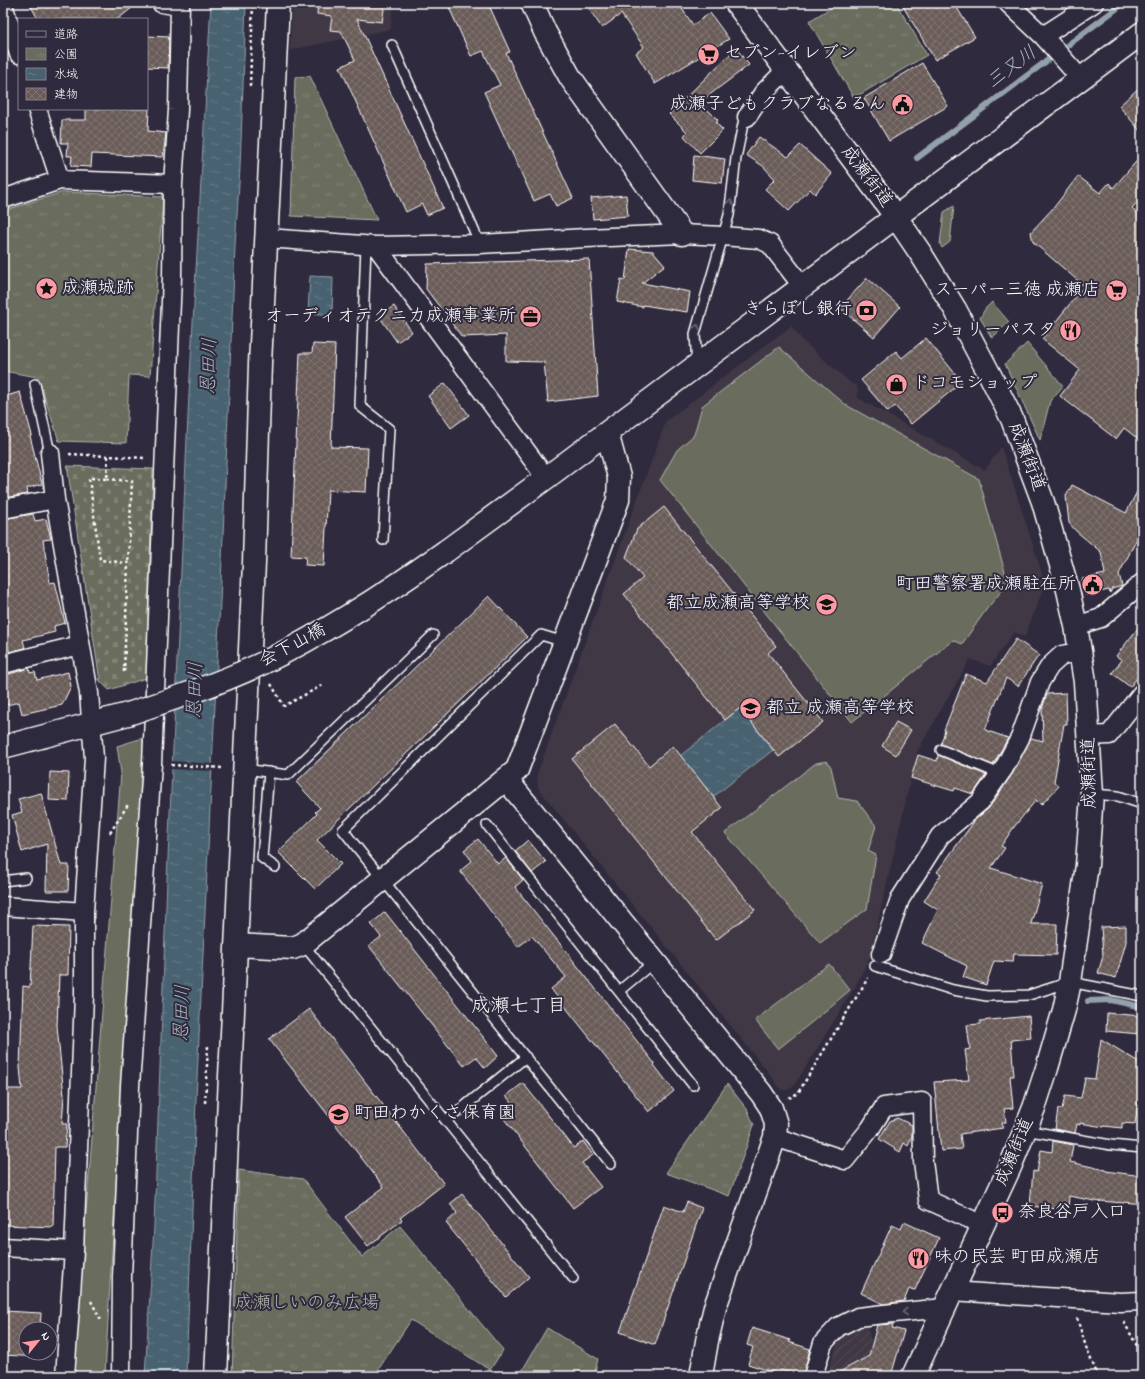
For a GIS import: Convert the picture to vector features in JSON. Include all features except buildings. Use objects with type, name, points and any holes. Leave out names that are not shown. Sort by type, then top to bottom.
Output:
[{"type":"street","points":[[121,1376],[122,1277],[130,1086],[152,756],[172,277],[173,184],[178,110],[180,4],[161,3]]},
{"type":"street","points":[[216,1376],[254,563],[260,364],[278,3]]},
{"type":"street","points":[[532,3],[545,32],[570,77],[682,234]]},
{"type":"street","name":"成瀬街道","points":[[736,3],[896,217],[955,309],[990,375],[1012,419],[1043,502],[1068,590],[1076,626],[1085,682],[1090,736],[1092,794],[1087,865],[1070,986],[1047,1068],[1025,1130],[1010,1167],[915,1374]]},
{"type":"street","points":[[1008,3],[1046,39],[1081,80]]},
{"type":"street","points":[[1046,39],[1094,3]]},
{"type":"street","points":[[3,5],[18,51]]},
{"type":"street","name":"会下山橋","points":[[3,747],[128,714],[221,681],[261,664],[304,642],[361,609],[446,551],[546,478],[1142,34]]},
{"type":"street","points":[[747,117],[764,92],[786,70]]},
{"type":"street","points":[[37,110],[60,180]]},
{"type":"street","points":[[3,199],[60,180],[173,184]]},
{"type":"street","points":[[267,238],[371,245],[480,244],[682,234],[759,239],[770,244],[803,287]]},
{"type":"street","points":[[371,245],[546,478]]},
{"type":"street","points":[[236,945],[293,948],[302,944],[383,880],[517,770],[618,500],[619,477],[607,433]]},
{"type":"street","points":[[50,453],[55,499],[89,693],[94,758],[84,912],[84,996],[74,1250],[65,1376]]},
{"type":"street","points":[[3,510],[55,499]]},
{"type":"street","points":[[1076,626],[1101,618],[1142,583]]},
{"type":"street","points":[[3,664],[80,645]]},
{"type":"street","points":[[878,960],[900,899],[940,836],[980,802],[1000,774],[1020,738],[1040,682],[1050,666],[1062,655],[1080,652]]},
{"type":"street","points":[[1090,736],[1109,735],[1142,693]]},
{"type":"street","points":[[506,779],[771,1108],[776,1124],[775,1137],[715,1307],[707,1341],[702,1376]]},
{"type":"street","points":[[3,906],[84,912]]},
{"type":"street","points":[[775,1137],[845,1160],[870,1129],[884,1107],[922,1102],[923,1161],[928,1200],[983,1225]]},
{"type":"street","points":[[3,1248],[74,1250]]},
{"type":"street","points":[[813,1376],[823,1343],[838,1327],[858,1318],[948,1300],[1072,1298],[1120,1302],[1142,1301]]},
{"type":"lane","points":[[392,45],[480,244]]},
{"type":"lane","points":[[697,366],[695,334],[729,215],[736,158],[743,124],[747,117]]},
{"type":"lane","points":[[371,245],[360,406],[389,429],[382,540]]},
{"type":"lane","points":[[35,384],[50,453]]},
{"type":"lane","points":[[564,642],[541,634],[343,830],[611,1164]]},
{"type":"lane","points":[[245,769],[288,775],[434,635]]},
{"type":"lane","points":[[941,750],[1000,774]]},
{"type":"lane","points":[[269,772],[262,858],[275,866]]},
{"type":"lane","points":[[1092,794],[1118,796],[1142,804]]},
{"type":"lane","points":[[487,825],[693,1085]]},
{"type":"lane","points":[[3,880],[26,878]]},
{"type":"lane","points":[[302,944],[574,1278]]},
{"type":"lane","points":[[878,960],[954,990],[987,996],[1029,995],[1070,986],[1142,996]]},
{"type":"lane","points":[[619,991],[654,962]]},
{"type":"lane","points":[[446,1121],[526,1057]]},
{"type":"lane","points":[[1025,1130],[1111,1145],[1142,1148]]},
{"type":"path","points":[[50,453],[135,458]]},
{"type":"path","points":[[107,479],[108,456]]},
{"type":"path","points":[[124,672],[132,480],[89,478],[100,560],[128,563]]},
{"type":"path","points":[[271,684],[284,706],[323,685]]},
{"type":"path","points":[[169,765],[217,768]]},
{"type":"path","points":[[108,836],[133,798]]},
{"type":"path","points":[[771,1108],[798,1093],[878,960]]},
{"type":"path","points":[[72,1278],[88,1296],[102,1321]]},
{"type":"path","points":[[1072,1298],[1087,1350],[1098,1376]]},
{"type":"path","points":[[1120,1302],[1125,1325],[1142,1355]]},
{"type":"shaded area","points":[[292,3],[393,3],[391,29],[290,50]]},
{"type":"shaded area","name":"都立 成瀬高等学校","points":[[791,326],[803,341],[852,384],[857,386],[858,398],[985,470],[1001,447],[1045,583],[1025,637],[1014,632],[990,666],[970,659],[917,752],[870,957],[855,987],[794,1086],[790,1089],[781,1090],[769,1073],[538,788],[537,774],[666,421]]},
{"type":"shaded area","points":[[867,1326],[881,1376],[826,1376],[839,1338],[850,1330]]},
{"type":"green space","points":[[839,3],[896,3],[927,55],[854,98],[809,21]]},
{"type":"green space","points":[[310,76],[377,220],[291,216],[295,77]]},
{"type":"green space","points":[[63,192],[163,197],[150,376],[129,375],[126,443],[59,441],[38,377],[3,371],[3,211]]},
{"type":"green space","points":[[954,206],[950,242],[942,248],[940,244],[944,212]]},
{"type":"green space","points":[[992,302],[1009,322],[992,338],[980,318],[985,309]]},
{"type":"green space","points":[[1027,343],[1063,386],[1050,401],[1040,440],[1005,364]]},
{"type":"green space","points":[[779,347],[846,405],[979,479],[1008,583],[986,610],[962,644],[953,640],[852,722],[660,480],[677,450],[694,435],[702,406]]},
{"type":"green space","points":[[67,466],[153,469],[146,678],[109,690],[100,681]]},
{"type":"green space","points":[[143,738],[105,1376],[73,1376],[121,773],[117,746]]},
{"type":"green space","points":[[827,761],[831,767],[838,798],[857,801],[876,826],[868,851],[876,855],[867,909],[820,943],[725,833],[816,763]]},
{"type":"green space","points":[[829,964],[850,990],[778,1049],[755,1020]]},
{"type":"green space","points":[[727,1084],[747,1109],[754,1125],[729,1196],[666,1173]]},
{"type":"green space","name":"成瀬しいのみ広場","points":[[239,1170],[303,1179],[362,1257],[400,1226],[503,1350],[490,1370],[411,1320],[374,1376],[232,1376]]},
{"type":"green space","points":[[547,1328],[598,1359],[594,1376],[519,1376]]},
{"type":"water","name":"恩田川","points":[[211,3],[246,3],[240,168],[235,246],[222,560],[196,1099],[186,1376],[145,1376],[154,1226],[167,880],[189,394]]},
{"type":"water","points":[[310,276],[333,277],[332,315],[308,313]]},
{"type":"water","points":[[740,708],[773,750],[713,797],[680,756]]},
{"type":"pier","points":[[171,761],[215,764],[214,771],[170,769]]},
{"type":"waterway","name":"三又川","points":[[917,158],[1124,3]]},
{"type":"waterway","points":[[1088,1001],[1111,1000],[1142,1007]]},
{"type":"place","name":"セブン-イレブン","points":[[709,54]]},
{"type":"place","name":"成瀬子どもクラブなるるん","points":[[902,105]]},
{"type":"place","name":"成瀬城跡","points":[[47,289]]},
{"type":"place","name":"スーパー三徳 成瀬店","points":[[1116,291]]},
{"type":"place","name":"きらぼし銀行","points":[[867,310]]},
{"type":"place","name":"オーディオテクニカ成瀬事業所","points":[[531,317]]},
{"type":"place","name":"ジョリーパスタ","points":[[1071,331]]},
{"type":"place","name":"ドコモショップ","points":[[896,384]]},
{"type":"place","name":"町田警察署成瀬駐在所","points":[[1092,585]]},
{"type":"place","name":"都立成瀬高等学校","points":[[826,604]]},
{"type":"place","name":"都立 成瀬高等学校","points":[[751,709]]},
{"type":"place","name":"町田わかくさ保育園","points":[[338,1114]]},
{"type":"place","name":"奈良谷戸入口","points":[[1002,1213]]},
{"type":"place","name":"味の民芸 町田成瀬店","points":[[918,1258]]},
{"type":"district","name":"成瀬七丁目","points":[[519,1006]]}]
